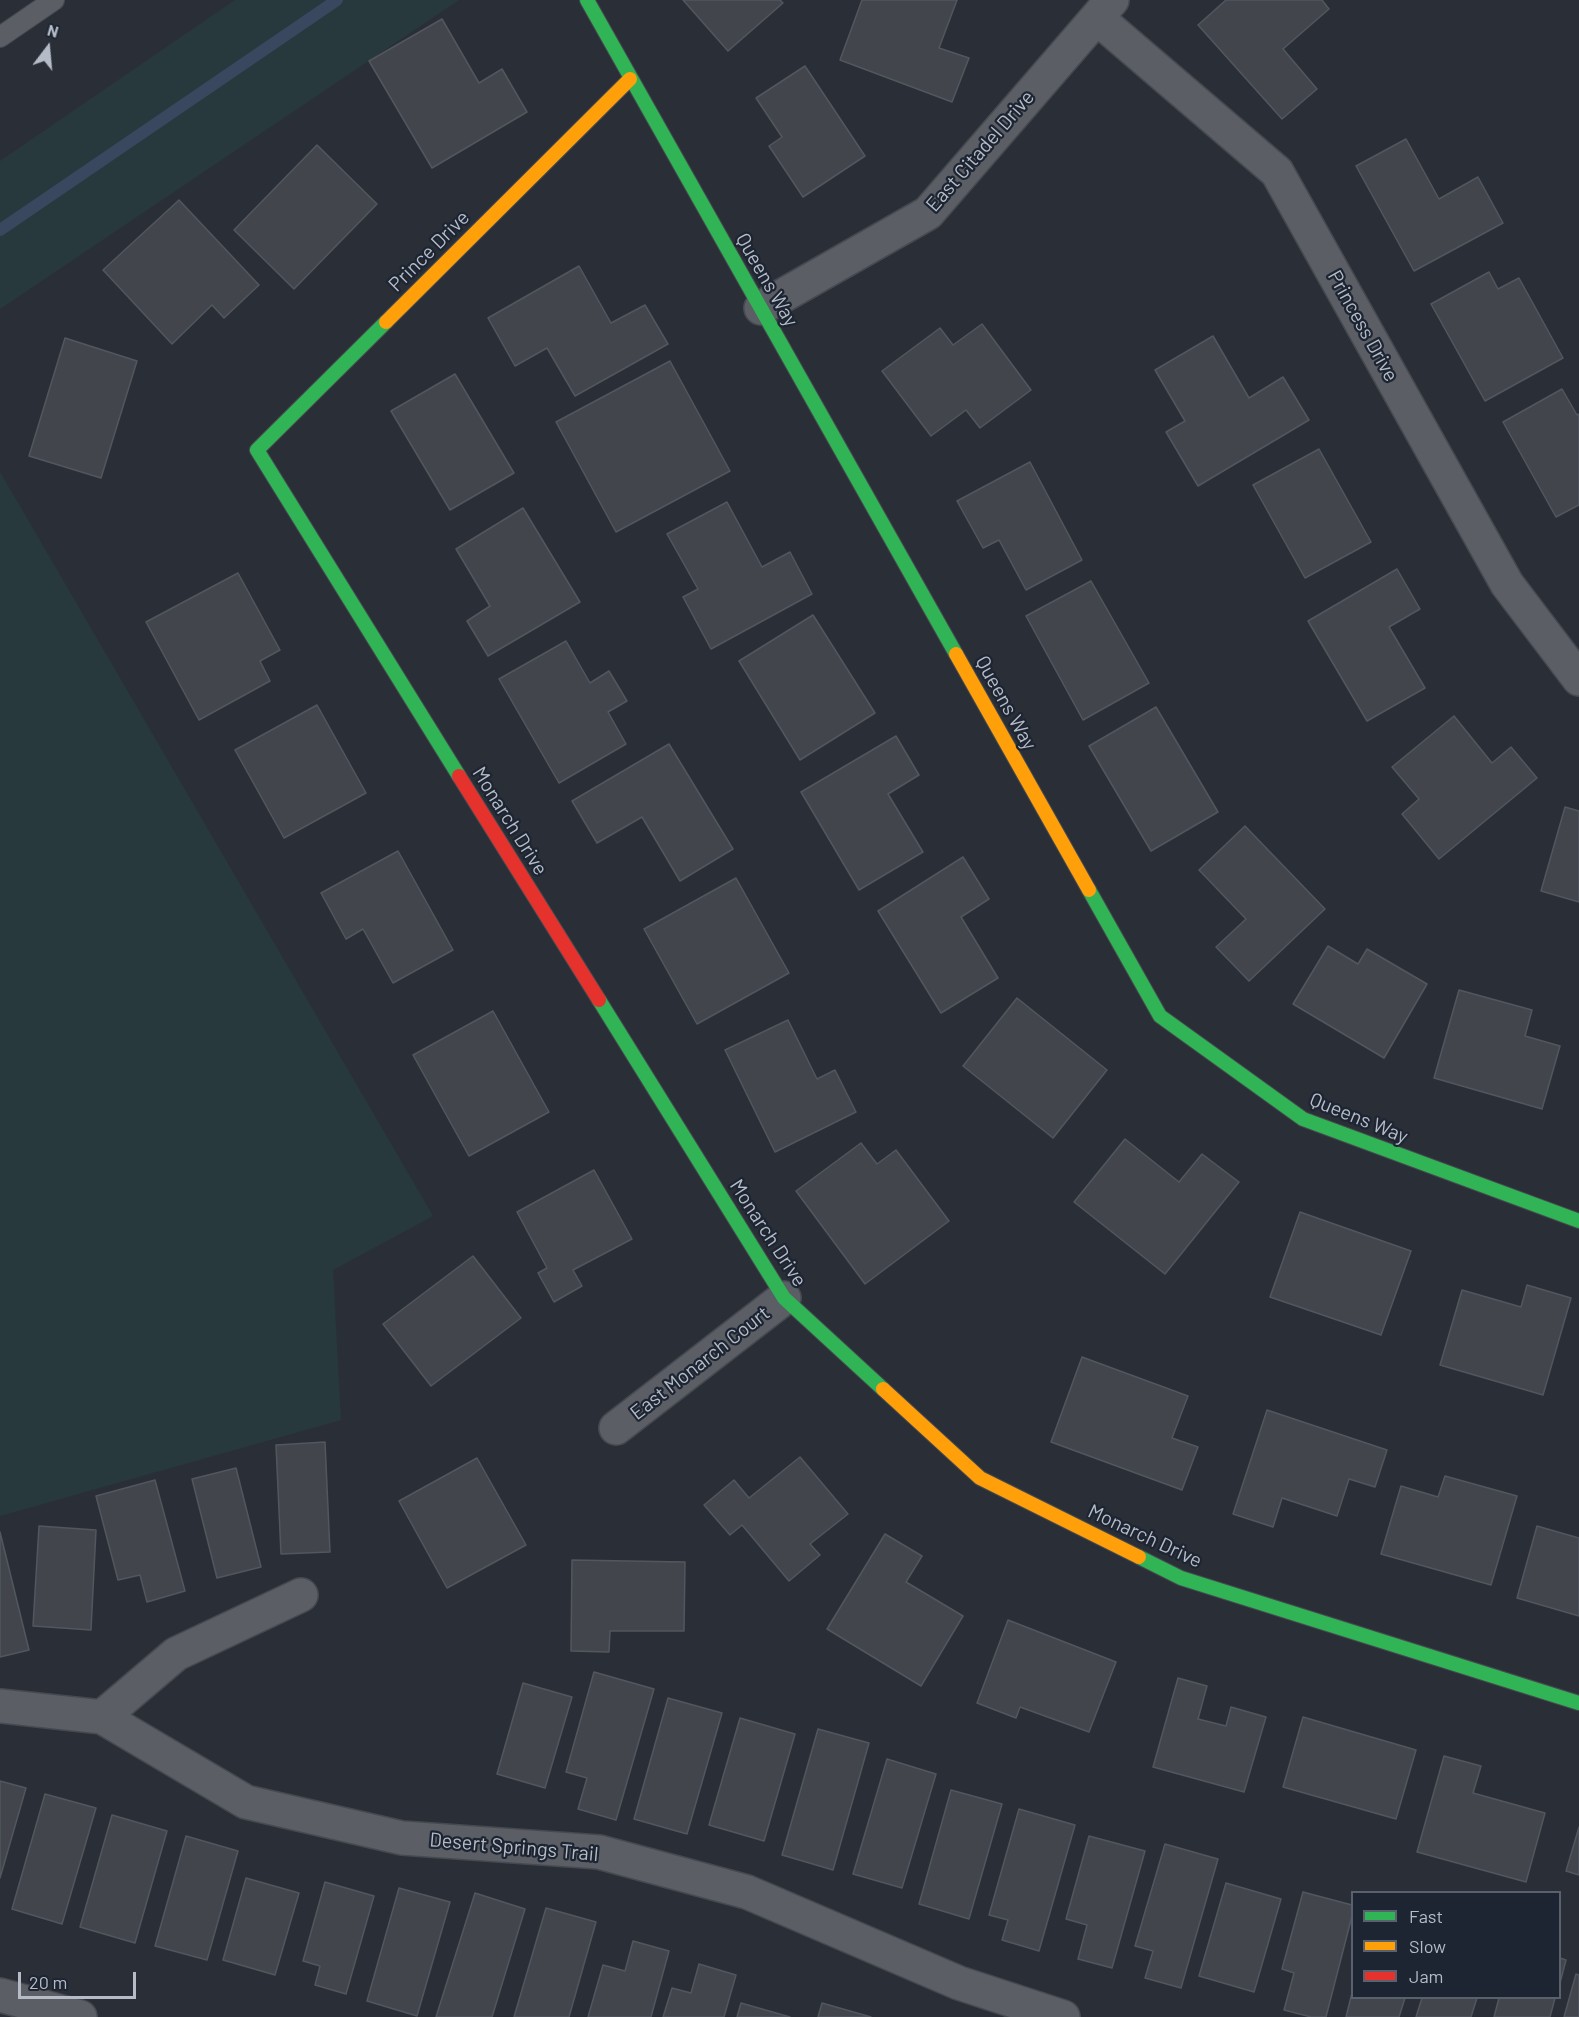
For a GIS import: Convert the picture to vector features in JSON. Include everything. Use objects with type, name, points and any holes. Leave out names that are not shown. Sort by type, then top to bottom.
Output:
[{"type":"street","name":"Queens Way","points":[[587,0],[1160,1016],[1303,1119],[1579,1221]]},
{"type":"street","name":"East Citadel Drive","points":[[761,308],[928,213],[1104,9]]},
{"type":"street","name":"Princess Drive","points":[[1104,9],[1277,172],[1507,584],[1579,679]]},
{"type":"street","name":"Prince Drive","points":[[257,450],[630,79]]},
{"type":"street","name":"Monarch Drive","points":[[257,450],[784,1298],[980,1478],[1181,1578],[1579,1703]]},
{"type":"street","name":"East Monarch Court","points":[[616,1428],[784,1298]]},
{"type":"street","points":[[102,1717],[176,1654],[301,1594]]},
{"type":"street","name":"Desert Springs Trail","points":[[0,1707],[102,1717],[246,1802],[402,1838],[599,1852],[747,1892],[959,1983],[1063,2017]]},
{"type":"street","points":[[9,2003],[80,2017]]},
{"type":"lane","points":[[0,38],[54,0]]},
{"type":"shaded area","points":[[235,0],[459,0],[0,309],[0,161]]},
{"type":"shaded area","points":[[0,472],[433,1216],[333,1270],[341,1420],[0,1516]]},
{"type":"building","points":[[683,0],[780,0],[783,3],[728,51]]},
{"type":"building","points":[[862,0],[957,0],[939,48],[969,58],[952,102],[840,60]]},
{"type":"building","points":[[1226,0],[1322,0],[1329,9],[1283,49],[1317,89],[1282,119],[1198,25]]},
{"type":"building","points":[[442,19],[479,83],[502,69],[527,112],[432,168],[369,61]]},
{"type":"building","points":[[805,66],[865,156],[803,197],[769,146],[782,137],[756,98]]},
{"type":"building","points":[[1406,139],[1439,199],[1478,177],[1503,223],[1414,271],[1356,166]]},
{"type":"building","points":[[317,145],[377,204],[294,289],[234,230]]},
{"type":"building","points":[[179,200],[259,285],[224,318],[212,305],[172,344],[103,270]]},
{"type":"building","points":[[579,266],[611,323],[645,305],[668,344],[575,396],[547,348],[515,366],[488,318]]},
{"type":"building","points":[[1489,272],[1498,289],[1519,278],[1563,358],[1485,401],[1431,304]]},
{"type":"building","points":[[982,324],[1031,390],[980,428],[966,410],[931,436],[882,371],[940,328],[953,345]]},
{"type":"building","points":[[1213,336],[1249,398],[1283,377],[1309,420],[1198,486],[1166,432],[1185,421],[1155,370]]},
{"type":"building","points":[[65,338],[137,361],[101,478],[29,456]]},
{"type":"building","points":[[670,361],[730,471],[616,532],[556,422]]},
{"type":"building","points":[[455,374],[514,473],[450,510],[391,411]]},
{"type":"building","points":[[1562,389],[1577,415],[1579,414],[1579,505],[1556,517],[1503,422]]},
{"type":"building","points":[[1319,449],[1371,542],[1305,578],[1253,485]]},
{"type":"building","points":[[1030,462],[1082,560],[1026,590],[999,540],[983,548],[957,501]]},
{"type":"building","points":[[727,502],[762,567],[790,552],[812,594],[711,649],[683,597],[698,589],[667,534]]},
{"type":"building","points":[[523,508],[580,602],[488,656],[467,621],[490,606],[456,549]]},
{"type":"building","points":[[1397,569],[1420,609],[1389,627],[1425,688],[1367,721],[1308,621]]},
{"type":"building","points":[[238,573],[280,650],[260,661],[270,681],[199,720],[146,622]]},
{"type":"building","points":[[1091,581],[1149,683],[1083,720],[1026,616]]},
{"type":"building","points":[[813,615],[875,713],[800,760],[739,661]]},
{"type":"building","points":[[566,641],[590,683],[609,671],[627,701],[608,712],[626,744],[559,783],[499,679]]},
{"type":"building","points":[[317,705],[366,793],[284,838],[235,750]]},
{"type":"building","points":[[1156,707],[1218,812],[1151,851],[1089,746]]},
{"type":"building","points":[[1454,716],[1492,763],[1511,747],[1537,778],[1439,859],[1402,814],[1419,799],[1392,767]]},
{"type":"building","points":[[896,736],[919,775],[888,794],[923,852],[859,890],[801,792]]},
{"type":"building","points":[[669,744],[733,849],[680,881],[642,817],[597,843],[572,801]]},
{"type":"building","points":[[1565,807],[1579,811],[1579,902],[1541,891]]},
{"type":"building","points":[[1245,826],[1325,909],[1249,981],[1216,947],[1246,919],[1199,870]]},
{"type":"building","points":[[398,851],[453,950],[393,983],[363,929],[346,939],[321,893]]},
{"type":"building","points":[[963,857],[989,899],[961,917],[998,978],[941,1013],[878,911]]},
{"type":"building","points":[[736,878],[789,973],[697,1024],[644,929]]},
{"type":"building","points":[[1328,946],[1358,964],[1367,949],[1427,984],[1384,1058],[1293,1004]]},
{"type":"building","points":[[1459,990],[1532,1010],[1525,1036],[1560,1046],[1542,1109],[1434,1078]]},
{"type":"building","points":[[1017,998],[1107,1070],[1053,1138],[963,1066]]},
{"type":"building","points":[[493,1011],[549,1112],[469,1156],[413,1055]]},
{"type":"building","points":[[788,1020],[817,1079],[835,1070],[856,1112],[775,1152],[725,1050]]},
{"type":"building","points":[[1125,1139],[1179,1182],[1202,1154],[1239,1182],[1165,1274],[1074,1202]]},
{"type":"building","points":[[861,1143],[877,1164],[896,1150],[949,1221],[865,1284],[796,1191]]},
{"type":"building","points":[[594,1170],[632,1239],[573,1270],[582,1286],[554,1302],[538,1273],[547,1268],[517,1212]]},
{"type":"building","points":[[1300,1212],[1411,1251],[1381,1335],[1270,1297]]},
{"type":"building","points":[[473,1256],[521,1318],[431,1386],[383,1324]]},
{"type":"building","points":[[1527,1285],[1571,1298],[1543,1395],[1440,1365],[1462,1290],[1521,1307]]},
{"type":"building","points":[[1082,1357],[1188,1396],[1172,1438],[1198,1447],[1182,1490],[1051,1442]]},
{"type":"building","points":[[1267,1410],[1387,1450],[1375,1487],[1349,1479],[1337,1516],[1282,1498],[1273,1527],[1233,1514]]},
{"type":"building","points":[[325,1442],[330,1552],[281,1554],[276,1445]]},
{"type":"building","points":[[800,1457],[848,1514],[810,1544],[820,1555],[789,1581],[742,1525],[730,1535],[704,1505],[734,1480],[749,1498]]},
{"type":"building","points":[[477,1458],[526,1545],[447,1588],[399,1501]]},
{"type":"building","points":[[236,1468],[261,1567],[217,1578],[192,1479]]},
{"type":"building","points":[[1445,1476],[1517,1496],[1491,1585],[1381,1554],[1401,1486],[1438,1497]]},
{"type":"building","points":[[155,1480],[185,1591],[147,1602],[140,1575],[118,1580],[96,1496]]},
{"type":"building","points":[[39,1526],[96,1530],[91,1630],[33,1626]]},
{"type":"building","points":[[1537,1526],[1579,1538],[1579,1616],[1517,1598]]},
{"type":"building","points":[[0,1532],[29,1650],[0,1657]]},
{"type":"building","points":[[885,1534],[922,1556],[906,1582],[963,1616],[921,1686],[827,1629]]},
{"type":"building","points":[[572,1560],[685,1562],[684,1631],[610,1631],[609,1652],[571,1651]]},
{"type":"building","points":[[1008,1620],[1116,1662],[1089,1732],[1020,1707],[1016,1718],[977,1703]]},
{"type":"building","points":[[594,1672],[654,1689],[616,1820],[578,1809],[587,1778],[566,1772]]},
{"type":"building","points":[[1178,1678],[1207,1686],[1198,1719],[1226,1726],[1231,1707],[1266,1717],[1244,1792],[1153,1767]]},
{"type":"building","points":[[523,1683],[572,1697],[545,1788],[497,1774]]},
{"type":"building","points":[[668,1698],[722,1713],[687,1834],[634,1819]]},
{"type":"building","points":[[1303,1717],[1416,1750],[1396,1819],[1283,1787]]},
{"type":"building","points":[[740,1718],[795,1734],[764,1841],[709,1825]]},
{"type":"building","points":[[818,1729],[869,1743],[833,1870],[782,1855]]},
{"type":"building","points":[[1444,1756],[1481,1766],[1473,1793],[1545,1813],[1526,1882],[1417,1852]]},
{"type":"building","points":[[887,1759],[936,1774],[902,1888],[853,1874]]},
{"type":"building","points":[[0,1781],[26,1788],[0,1878]]},
{"type":"building","points":[[951,1790],[1002,1804],[969,1919],[919,1904]]},
{"type":"building","points":[[45,1794],[96,1808],[62,1924],[12,1909]]},
{"type":"building","points":[[1019,1809],[1075,1825],[1039,1951],[1002,1940],[1008,1920],[989,1915]]},
{"type":"building","points":[[112,1815],[167,1831],[135,1943],[80,1927]]},
{"type":"building","points":[[1579,1827],[1579,1875],[1566,1871]]},
{"type":"building","points":[[186,1836],[238,1851],[207,1960],[155,1946]]},
{"type":"building","points":[[1089,1836],[1145,1851],[1112,1968],[1078,1959],[1087,1925],[1066,1919]]},
{"type":"building","points":[[1165,1844],[1218,1859],[1181,1988],[1145,1978],[1153,1951],[1135,1946]]},
{"type":"building","points":[[246,1878],[299,1893],[275,1975],[223,1960]]},
{"type":"building","points":[[325,1882],[374,1896],[346,1994],[315,1985],[320,1966],[303,1961]]},
{"type":"building","points":[[1226,1883],[1281,1899],[1254,1992],[1199,1976]]},
{"type":"building","points":[[399,1888],[450,1902],[417,2016],[367,2001]]},
{"type":"building","points":[[1303,1892],[1351,1905],[1351,1920],[1326,2017],[1311,2017],[1284,2010],[1294,1973],[1282,1969]]},
{"type":"building","points":[[475,1893],[525,1909],[492,2017],[436,2017]]},
{"type":"building","points":[[546,1908],[596,1922],[569,2017],[514,2017]]},
{"type":"building","points":[[633,1941],[669,1951],[651,2017],[588,2017],[603,1965],[625,1971]]},
{"type":"building","points":[[1561,1958],[1566,1960],[1561,1979]]},
{"type":"building","points":[[699,1964],[736,1975],[724,2017],[663,2017],[672,1988],[691,1993]]},
{"type":"building","points":[[1576,1974],[1579,1975],[1579,2017],[1564,2017]]},
{"type":"building","points":[[1351,1997],[1351,1999],[1405,1999],[1399,2017],[1346,2017]]},
{"type":"building","points":[[1422,1999],[1477,1999],[1471,2017],[1416,2017]]},
{"type":"building","points":[[1499,1999],[1555,1999],[1550,2017],[1494,2017]]},
{"type":"building","points":[[741,2003],[790,2017],[737,2017]]},
{"type":"building","points":[[822,2003],[871,2017],[818,2017]]},
{"type":"waterway","points":[[0,230],[337,0]]},
{"type":"traffic: fast","points":[[587,0],[956,654]]},
{"type":"traffic: fast","points":[[386,322],[257,450],[459,776]]},
{"type":"traffic: fast","points":[[1089,890],[1160,1016],[1303,1119],[1579,1221]]},
{"type":"traffic: fast","points":[[599,1000],[784,1298],[883,1389]]},
{"type":"traffic: fast","points":[[1139,1557],[1181,1578],[1579,1703]]},
{"type":"traffic: slow","points":[[386,322],[630,79]]},
{"type":"traffic: slow","points":[[956,654],[1089,890]]},
{"type":"traffic: slow","points":[[883,1389],[980,1478],[1139,1557]]},
{"type":"traffic: jam","points":[[459,776],[599,1000]]}]
